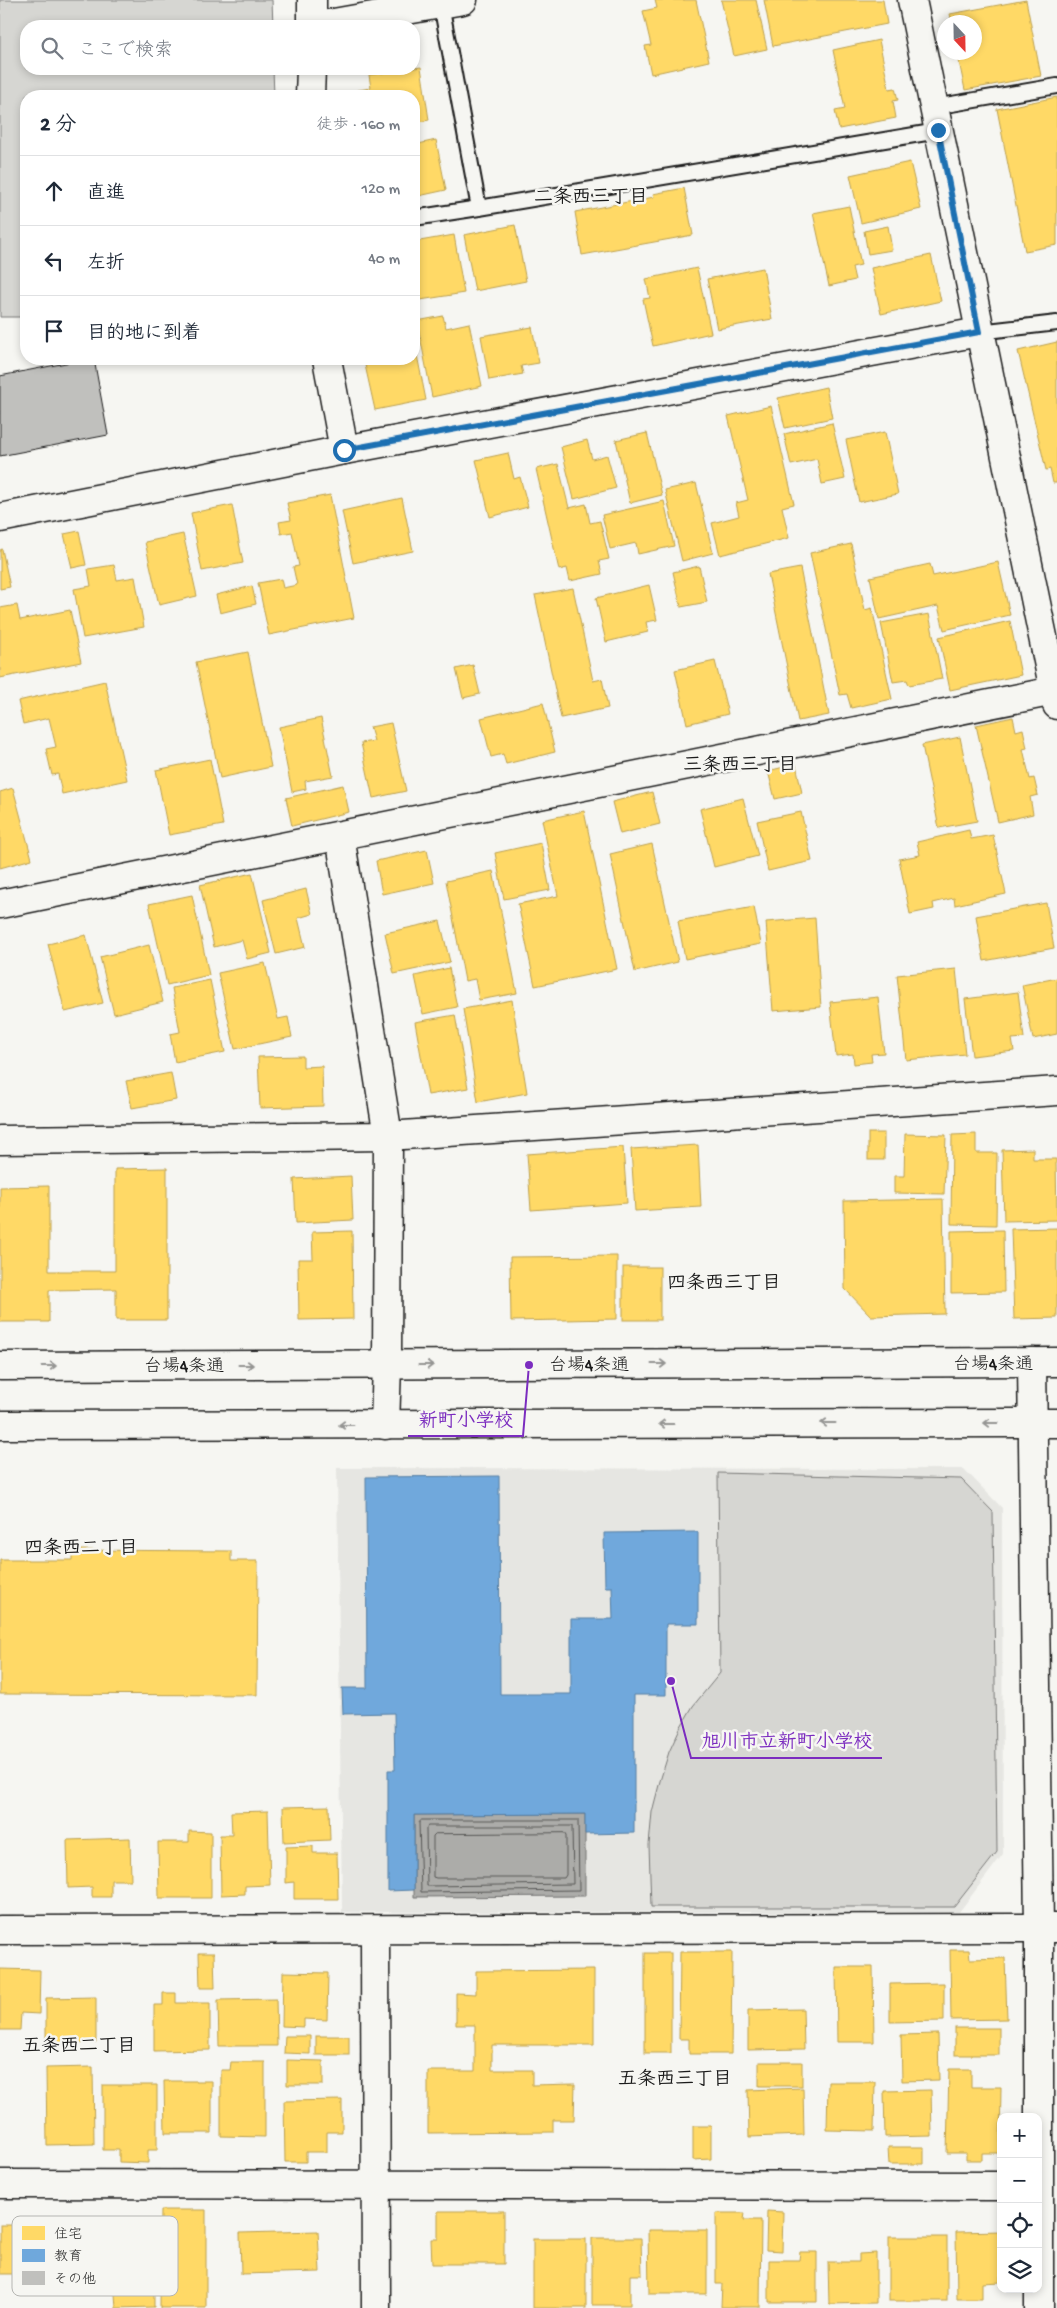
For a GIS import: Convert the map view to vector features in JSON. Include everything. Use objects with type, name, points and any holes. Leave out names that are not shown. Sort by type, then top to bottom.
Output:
[{"type":"main road","points":[[312,0],[312,20]]},
{"type":"main road","points":[[0,904],[1056,696],[979,332],[912,0]]},
{"type":"main road","points":[[351,20],[452,2]]},
{"type":"main road","points":[[310,90],[311,75]]},
{"type":"main road","points":[[0,518],[344,450],[979,332]]},
{"type":"main road","points":[[327,365],[344,450]]},
{"type":"main road","points":[[340,836],[388,1136],[385,1424]]},
{"type":"main road","points":[[0,1140],[388,1136],[1057,1090]]},
{"type":"main road","points":[[1039,2308],[1045,2186],[1048,1928],[1045,1362]]},
{"type":"main road","name":"台場4条通","points":[[0,1366],[1045,1362]]},
{"type":"main road","points":[[0,1425],[1044,1423]]},
{"type":"main road","points":[[0,1930],[1048,1928]]},
{"type":"main road","points":[[375,1930],[376,2308]]},
{"type":"main road","points":[[0,2184],[997,2186]]},
{"type":"lane","points":[[452,2],[479,208]]},
{"type":"lane","points":[[420,217],[479,208],[936,119],[1057,86]]},
{"type":"lane","points":[[979,332],[1057,323]]},
{"type":"shaded area","points":[[0,0],[272,0],[273,20],[20,20],[20,75],[273,75],[274,90],[20,90],[20,317],[0,317]]},
{"type":"shaded area","points":[[337,1468],[964,1469],[1002,1508],[1003,1854],[959,1912],[342,1912]]},
{"type":"shaded area","points":[[718,1473],[961,1479],[993,1512],[997,1852],[954,1907],[651,1907],[649,1845],[652,1812],[660,1781],[669,1752],[680,1728],[693,1706],[720,1673]]},
{"type":"water","points":[[585,1814],[585,1896],[414,1897],[414,1815]]},
{"type":"building: 住宅","points":[[655,0],[696,0],[709,61],[651,74],[645,46],[651,45],[643,11],[657,8]]},
{"type":"building: 住宅","points":[[721,0],[756,0],[767,49],[734,56]]},
{"type":"building: 住宅","points":[[764,0],[883,0],[887,24],[773,46]]},
{"type":"building: 住宅","points":[[1026,0],[1041,76],[965,90],[959,60],[982,60],[982,15],[950,14]]},
{"type":"building: 住宅","points":[[879,40],[889,89],[895,88],[898,100],[893,101],[896,118],[839,129],[835,111],[845,109],[833,50]]},
{"type":"building: 住宅","points":[[420,67],[429,120],[420,122],[420,90],[359,90],[371,88],[369,75],[420,75]]},
{"type":"building: 住宅","points":[[1057,97],[1057,245],[1025,251],[997,109]]},
{"type":"building: 住宅","points":[[436,140],[446,190],[420,196],[420,144]]},
{"type":"building: 住宅","points":[[910,162],[921,209],[861,223],[850,175]]},
{"type":"building: 住宅","points":[[684,188],[693,235],[582,255],[575,212],[654,197],[653,194]]},
{"type":"building: 住宅","points":[[849,206],[861,265],[852,267],[855,280],[829,286],[813,213]]},
{"type":"building: 住宅","points":[[515,225],[526,281],[475,291],[464,235]]},
{"type":"building: 住宅","points":[[888,226],[892,250],[868,254],[864,231]]},
{"type":"building: 住宅","points":[[454,235],[464,293],[420,300],[420,241]]},
{"type":"building: 住宅","points":[[931,255],[941,301],[881,314],[871,268]]},
{"type":"building: 住宅","points":[[697,268],[711,333],[653,346],[643,299],[650,298],[646,279]]},
{"type":"building: 住宅","points":[[763,268],[772,319],[717,329],[707,279]]},
{"type":"building: 住宅","points":[[443,316],[446,328],[469,323],[482,386],[432,397],[420,336],[420,320]]},
{"type":"building: 住宅","points":[[532,327],[539,363],[521,366],[523,374],[489,380],[481,336]]},
{"type":"building: 住宅","points":[[1057,342],[1057,483],[1053,483],[1050,469],[1046,470],[1018,351]]},
{"type":"building: 住宅","points":[[365,365],[419,365],[426,400],[375,410]]},
{"type":"building: 住宅","points":[[826,387],[832,418],[785,428],[778,398]]},
{"type":"building: 住宅","points":[[771,406],[794,504],[782,507],[789,538],[720,555],[712,523],[739,516],[736,503],[748,500],[728,416]]},
{"type":"building: 住宅","points":[[832,423],[845,479],[822,484],[817,459],[791,465],[784,434]]},
{"type":"building: 住宅","points":[[885,432],[898,494],[859,502],[846,440]]},
{"type":"building: 住宅","points":[[647,433],[662,495],[630,503],[616,440]]},
{"type":"building: 住宅","points":[[587,440],[592,459],[607,455],[616,488],[574,499],[561,447]]},
{"type":"building: 住宅","points":[[508,453],[514,479],[520,477],[528,507],[490,517],[476,460]]},
{"type":"building: 住宅","points":[[558,464],[569,508],[586,504],[590,523],[600,521],[609,559],[599,561],[602,574],[570,581],[567,568],[559,570],[536,469]]},
{"type":"building: 住宅","points":[[696,483],[713,553],[682,561],[665,490]]},
{"type":"building: 住宅","points":[[330,495],[354,618],[269,635],[258,583],[281,579],[283,588],[297,585],[293,567],[299,566],[292,532],[281,534],[279,522],[291,520],[287,503]]},
{"type":"building: 住宅","points":[[402,498],[413,551],[353,563],[342,511]]},
{"type":"building: 住宅","points":[[664,501],[674,546],[638,554],[636,543],[610,549],[602,515]]},
{"type":"building: 住宅","points":[[232,505],[243,563],[202,571],[191,513]]},
{"type":"building: 住宅","points":[[79,531],[86,565],[72,568],[64,534]]},
{"type":"building: 住宅","points":[[183,534],[197,596],[159,605],[145,542]]},
{"type":"building: 住宅","points":[[851,544],[865,610],[872,608],[892,699],[851,708],[847,694],[840,695],[810,553]]},
{"type":"building: 住宅","points":[[2,549],[10,587],[0,589],[0,550]]},
{"type":"building: 住宅","points":[[998,562],[1010,615],[944,630],[938,606],[879,619],[870,577],[930,564],[933,576]]},
{"type":"building: 住宅","points":[[114,565],[117,580],[135,577],[144,627],[83,638],[74,589],[91,586],[88,569]]},
{"type":"building: 住宅","points":[[699,566],[707,602],[681,607],[673,572]]},
{"type":"building: 住宅","points":[[800,568],[829,715],[798,721],[768,574]]},
{"type":"building: 住宅","points":[[649,585],[657,620],[646,622],[648,632],[606,642],[596,598]]},
{"type":"building: 住宅","points":[[252,586],[256,604],[220,613],[216,595]]},
{"type":"building: 住宅","points":[[573,588],[593,681],[602,679],[608,708],[561,718],[535,595]]},
{"type":"building: 住宅","points":[[17,605],[20,620],[70,610],[81,662],[0,678],[0,608]]},
{"type":"building: 住宅","points":[[929,614],[942,679],[909,685],[907,680],[893,682],[881,623]]},
{"type":"building: 住宅","points":[[1010,621],[1021,675],[950,690],[939,637]]},
{"type":"building: 住宅","points":[[248,652],[271,767],[220,778],[196,662]]},
{"type":"building: 住宅","points":[[715,661],[728,714],[687,724],[675,670]]},
{"type":"building: 住宅","points":[[473,665],[480,694],[463,698],[456,669]]},
{"type":"building: 住宅","points":[[105,681],[127,780],[62,794],[58,774],[52,775],[46,749],[56,747],[49,718],[23,724],[18,701]]},
{"type":"building: 住宅","points":[[543,703],[555,752],[506,764],[503,754],[491,757],[481,718]]},
{"type":"building: 住宅","points":[[1013,717],[1016,731],[1023,729],[1027,748],[1023,749],[1030,779],[1034,778],[1038,795],[1030,797],[1033,814],[998,822],[976,725]]},
{"type":"building: 住宅","points":[[321,718],[333,776],[305,781],[306,789],[292,792],[279,727]]},
{"type":"building: 住宅","points":[[391,723],[406,791],[373,798],[361,743],[374,741],[370,727]]},
{"type":"building: 住宅","points":[[960,737],[977,821],[939,828],[922,745]]},
{"type":"building: 住宅","points":[[210,759],[223,825],[169,835],[156,770]]},
{"type":"building: 住宅","points":[[796,764],[802,793],[775,799],[768,771]]},
{"type":"building: 住宅","points":[[343,785],[349,812],[292,826],[286,798]]},
{"type":"building: 住宅","points":[[13,788],[32,859],[0,868],[0,792]]},
{"type":"building: 住宅","points":[[652,792],[660,824],[620,834],[612,802]]},
{"type":"building: 住宅","points":[[743,798],[758,856],[714,867],[700,809]]},
{"type":"building: 住宅","points":[[584,811],[617,969],[535,986],[518,904],[558,896],[542,820]]},
{"type":"building: 住宅","points":[[801,812],[812,861],[768,871],[757,821]]},
{"type":"building: 住宅","points":[[969,830],[971,839],[993,835],[1006,894],[955,905],[954,898],[933,903],[934,909],[910,914],[899,859],[920,855],[917,842]]},
{"type":"building: 住宅","points":[[541,843],[550,890],[504,899],[495,853]]},
{"type":"building: 住宅","points":[[652,844],[678,962],[635,972],[610,854]]},
{"type":"building: 住宅","points":[[427,850],[434,883],[382,894],[376,861]]},
{"type":"building: 住宅","points":[[493,871],[517,993],[479,1000],[475,979],[465,981],[446,881]]},
{"type":"building: 住宅","points":[[252,873],[271,953],[247,959],[242,940],[214,947],[200,885]]},
{"type":"building: 住宅","points":[[306,889],[312,914],[298,918],[305,947],[276,954],[263,900]]},
{"type":"building: 住宅","points":[[192,895],[209,975],[167,985],[149,904]]},
{"type":"building: 住宅","points":[[1046,903],[1054,948],[984,961],[976,916]]},
{"type":"building: 住宅","points":[[754,907],[761,944],[685,959],[678,921]]},
{"type":"building: 住宅","points":[[815,918],[821,1007],[773,1011],[766,922]]},
{"type":"building: 住宅","points":[[440,921],[450,962],[394,974],[385,933]]},
{"type":"building: 住宅","points":[[86,935],[103,1003],[65,1012],[48,944]]},
{"type":"building: 住宅","points":[[149,945],[163,1002],[114,1014],[100,957]]},
{"type":"building: 住宅","points":[[265,963],[278,1019],[288,1017],[292,1037],[235,1049],[218,973]]},
{"type":"building: 住宅","points":[[449,968],[457,1007],[423,1014],[415,976]]},
{"type":"building: 住宅","points":[[956,969],[965,1054],[906,1060],[897,975]]},
{"type":"building: 住宅","points":[[1057,978],[1057,1034],[1033,1039],[1022,985]]},
{"type":"building: 住宅","points":[[210,980],[225,1052],[175,1062],[170,1034],[180,1032],[172,988]]},
{"type":"building: 住宅","points":[[1018,992],[1024,1038],[1012,1039],[1014,1051],[972,1056],[965,999]]},
{"type":"building: 住宅","points":[[878,997],[884,1053],[871,1054],[872,1062],[854,1064],[853,1054],[836,1056],[830,1002]]},
{"type":"building: 住宅","points":[[512,1000],[527,1093],[478,1102],[463,1009]]},
{"type":"building: 住宅","points":[[455,1015],[468,1088],[428,1095],[415,1022]]},
{"type":"building: 住宅","points":[[303,1056],[303,1067],[322,1066],[323,1106],[260,1108],[258,1057]]},
{"type":"building: 住宅","points":[[171,1073],[176,1100],[132,1108],[126,1081]]},
{"type":"building: 住宅","points":[[868,1133],[884,1133],[884,1160],[868,1160]]},
{"type":"building: 住宅","points":[[905,1134],[946,1135],[944,1194],[894,1193],[894,1176],[904,1176]]},
{"type":"building: 住宅","points":[[976,1134],[976,1153],[997,1153],[996,1225],[951,1224],[952,1135]]},
{"type":"building: 住宅","points":[[698,1145],[701,1207],[635,1211],[631,1149]]},
{"type":"building: 住宅","points":[[623,1147],[627,1203],[531,1210],[527,1154]]},
{"type":"building: 住宅","points":[[1033,1149],[1033,1159],[1056,1159],[1057,1220],[1004,1221],[1002,1150]]},
{"type":"building: 住宅","points":[[167,1168],[167,1320],[116,1320],[116,1289],[49,1290],[49,1322],[0,1322],[0,1187],[49,1186],[49,1271],[115,1271],[115,1169]]},
{"type":"building: 住宅","points":[[351,1176],[353,1220],[296,1223],[294,1179]]},
{"type":"building: 住宅","points":[[943,1199],[945,1314],[871,1316],[845,1289],[844,1201]]},
{"type":"building: 住宅","points":[[1057,1228],[1057,1318],[1014,1319],[1011,1229]]},
{"type":"building: 住宅","points":[[1003,1230],[1004,1292],[951,1293],[951,1231]]},
{"type":"building: 住宅","points":[[352,1231],[353,1319],[299,1320],[298,1259],[313,1259],[312,1232]]},
{"type":"building: 住宅","points":[[617,1256],[617,1319],[511,1321],[510,1257]]},
{"type":"building: 住宅","points":[[623,1267],[660,1267],[660,1320],[623,1320]]},
{"type":"building: 住宅","points":[[72,1550],[231,1551],[231,1561],[258,1561],[257,1695],[0,1694],[0,1560],[72,1560]]},
{"type":"building: 住宅","points":[[329,1806],[330,1840],[284,1842],[283,1807]]},
{"type":"building: 住宅","points":[[268,1811],[270,1885],[245,1886],[245,1894],[221,1895],[220,1835],[232,1835],[231,1812]]},
{"type":"building: 住宅","points":[[189,1831],[211,1832],[211,1898],[159,1898],[158,1842],[189,1842]]},
{"type":"building: 住宅","points":[[130,1838],[131,1880],[111,1880],[111,1897],[92,1897],[92,1887],[68,1888],[67,1840]]},
{"type":"building: 住宅","points":[[313,1846],[313,1853],[337,1853],[338,1899],[294,1899],[294,1882],[286,1883],[286,1847]]},
{"type":"building: 住宅","points":[[950,1950],[969,1950],[970,1959],[1005,1958],[1007,2019],[951,2020]]},
{"type":"building: 住宅","points":[[680,1952],[732,1952],[731,2054],[689,2054],[689,2039],[679,2039]]},
{"type":"building: 住宅","points":[[199,1953],[214,1953],[215,1988],[200,1988]]},
{"type":"building: 住宅","points":[[645,1953],[671,1953],[671,2053],[645,2053]]},
{"type":"building: 住宅","points":[[836,1967],[873,1967],[874,2042],[837,2042]]},
{"type":"building: 住宅","points":[[0,1969],[40,1970],[39,2014],[21,2013],[20,2030],[0,2030]]},
{"type":"building: 住宅","points":[[594,1970],[594,2045],[492,2045],[492,2070],[532,2070],[532,2085],[575,2084],[574,2120],[553,2120],[553,2132],[428,2133],[428,2071],[475,2071],[475,2025],[456,2025],[456,1993],[476,1994],[476,1971]]},
{"type":"building: 住宅","points":[[283,1972],[328,1973],[327,2020],[304,2019],[304,2027],[282,2026]]},
{"type":"building: 住宅","points":[[944,1983],[944,2021],[890,2022],[890,1984]]},
{"type":"building: 住宅","points":[[163,1993],[176,1993],[176,2003],[210,2003],[210,2050],[154,2051],[154,2005],[163,2005]]},
{"type":"building: 住宅","points":[[96,1997],[96,2043],[46,2044],[46,1998]]},
{"type":"building: 住宅","points":[[276,1999],[277,2046],[219,2046],[218,2000]]},
{"type":"building: 住宅","points":[[803,2009],[804,2049],[748,2050],[748,2010]]},
{"type":"building: 住宅","points":[[955,2028],[999,2028],[999,2055],[955,2055]]},
{"type":"building: 住宅","points":[[938,2034],[939,2080],[902,2081],[901,2035]]},
{"type":"building: 住宅","points":[[285,2036],[310,2036],[310,2054],[284,2053]]},
{"type":"building: 住宅","points":[[316,2036],[349,2036],[349,2055],[316,2055]]},
{"type":"building: 住宅","points":[[287,2060],[323,2061],[323,2085],[287,2085]]},
{"type":"building: 住宅","points":[[231,2062],[265,2062],[265,2137],[221,2136],[221,2070],[230,2070]]},
{"type":"building: 住宅","points":[[759,2062],[802,2062],[802,2086],[759,2086]]},
{"type":"building: 住宅","points":[[93,2067],[94,2144],[47,2145],[46,2068]]},
{"type":"building: 住宅","points":[[949,2069],[971,2069],[971,2087],[1001,2087],[1001,2113],[997,2113],[997,2153],[982,2153],[982,2160],[966,2160],[966,2153],[947,2153]]},
{"type":"building: 住宅","points":[[164,2081],[212,2081],[212,2133],[165,2133]]},
{"type":"building: 住宅","points":[[828,2082],[875,2082],[874,2131],[827,2130]]},
{"type":"building: 住宅","points":[[103,2085],[157,2085],[157,2150],[148,2150],[148,2163],[119,2162],[119,2150],[103,2150]]},
{"type":"building: 住宅","points":[[803,2088],[804,2135],[749,2137],[748,2090]]},
{"type":"building: 住宅","points":[[931,2090],[932,2136],[885,2137],[884,2091]]},
{"type":"building: 住宅","points":[[342,2100],[342,2132],[327,2132],[327,2152],[306,2152],[306,2162],[285,2162],[284,2101]]},
{"type":"building: 住宅","points":[[693,2126],[711,2126],[711,2159],[693,2160]]},
{"type":"building: 住宅","points":[[888,2147],[924,2147],[924,2164],[889,2164]]},
{"type":"building: 住宅","points":[[161,2210],[206,2210],[206,2308],[160,2308],[160,2296],[178,2296],[178,2216],[161,2216]]},
{"type":"building: 住宅","points":[[438,2211],[504,2211],[504,2264],[432,2264],[431,2239],[438,2239]]},
{"type":"building: 住宅","points":[[767,2211],[783,2212],[782,2251],[766,2250]]},
{"type":"building: 住宅","points":[[716,2213],[745,2213],[744,2220],[761,2220],[760,2307],[721,2307],[722,2284],[716,2284]]},
{"type":"building: 住宅","points":[[0,2225],[12,2225],[12,2274],[0,2274]]},
{"type":"building: 住宅","points":[[648,2230],[707,2230],[707,2294],[649,2294]]},
{"type":"building: 住宅","points":[[318,2231],[320,2272],[241,2274],[240,2233]]},
{"type":"building: 住宅","points":[[997,2231],[997,2282],[982,2283],[982,2299],[957,2299],[956,2232]]},
{"type":"building: 住宅","points":[[889,2237],[947,2237],[947,2301],[889,2301]]},
{"type":"building: 住宅","points":[[592,2238],[641,2238],[642,2275],[630,2275],[630,2305],[592,2305]]},
{"type":"building: 住宅","points":[[533,2239],[586,2239],[586,2308],[533,2308]]},
{"type":"building: 住宅","points":[[800,2252],[817,2252],[817,2302],[769,2302],[769,2260],[799,2260]]},
{"type":"building: 住宅","points":[[876,2253],[876,2303],[829,2304],[828,2262],[859,2262],[859,2254]]},
{"type":"building: 住宅","points":[[115,2296],[154,2296],[154,2307],[116,2308]]},
{"type":"building: 教育","points":[[499,1476],[500,1694],[571,1694],[571,1619],[613,1619],[612,1587],[605,1587],[604,1533],[698,1532],[698,1624],[666,1624],[666,1695],[634,1695],[634,1833],[585,1834],[585,1814],[414,1815],[414,1890],[388,1891],[388,1770],[395,1770],[394,1713],[343,1714],[342,1688],[367,1688],[366,1477]]},
{"type":"building: その他","points":[[56,365],[95,365],[108,435],[0,456],[0,376]]},
{"type":"place","name":"新町小学校","points":[[529,1365]]},
{"type":"place","name":"旭川市立新町小学校","points":[[671,1681]]},
{"type":"district","name":"二条西三丁目","points":[[591,195]]},
{"type":"district","name":"三条西三丁目","points":[[740,763]]},
{"type":"district","name":"四条西三丁目","points":[[724,1281]]},
{"type":"district","name":"四条西二丁目","points":[[81,1546]]},
{"type":"district","name":"五条西二丁目","points":[[79,2044]]},
{"type":"district","name":"五条西三丁目","points":[[675,2077]]},
{"type":"route","points":[[344,450],[979,332],[938,130]]}]
